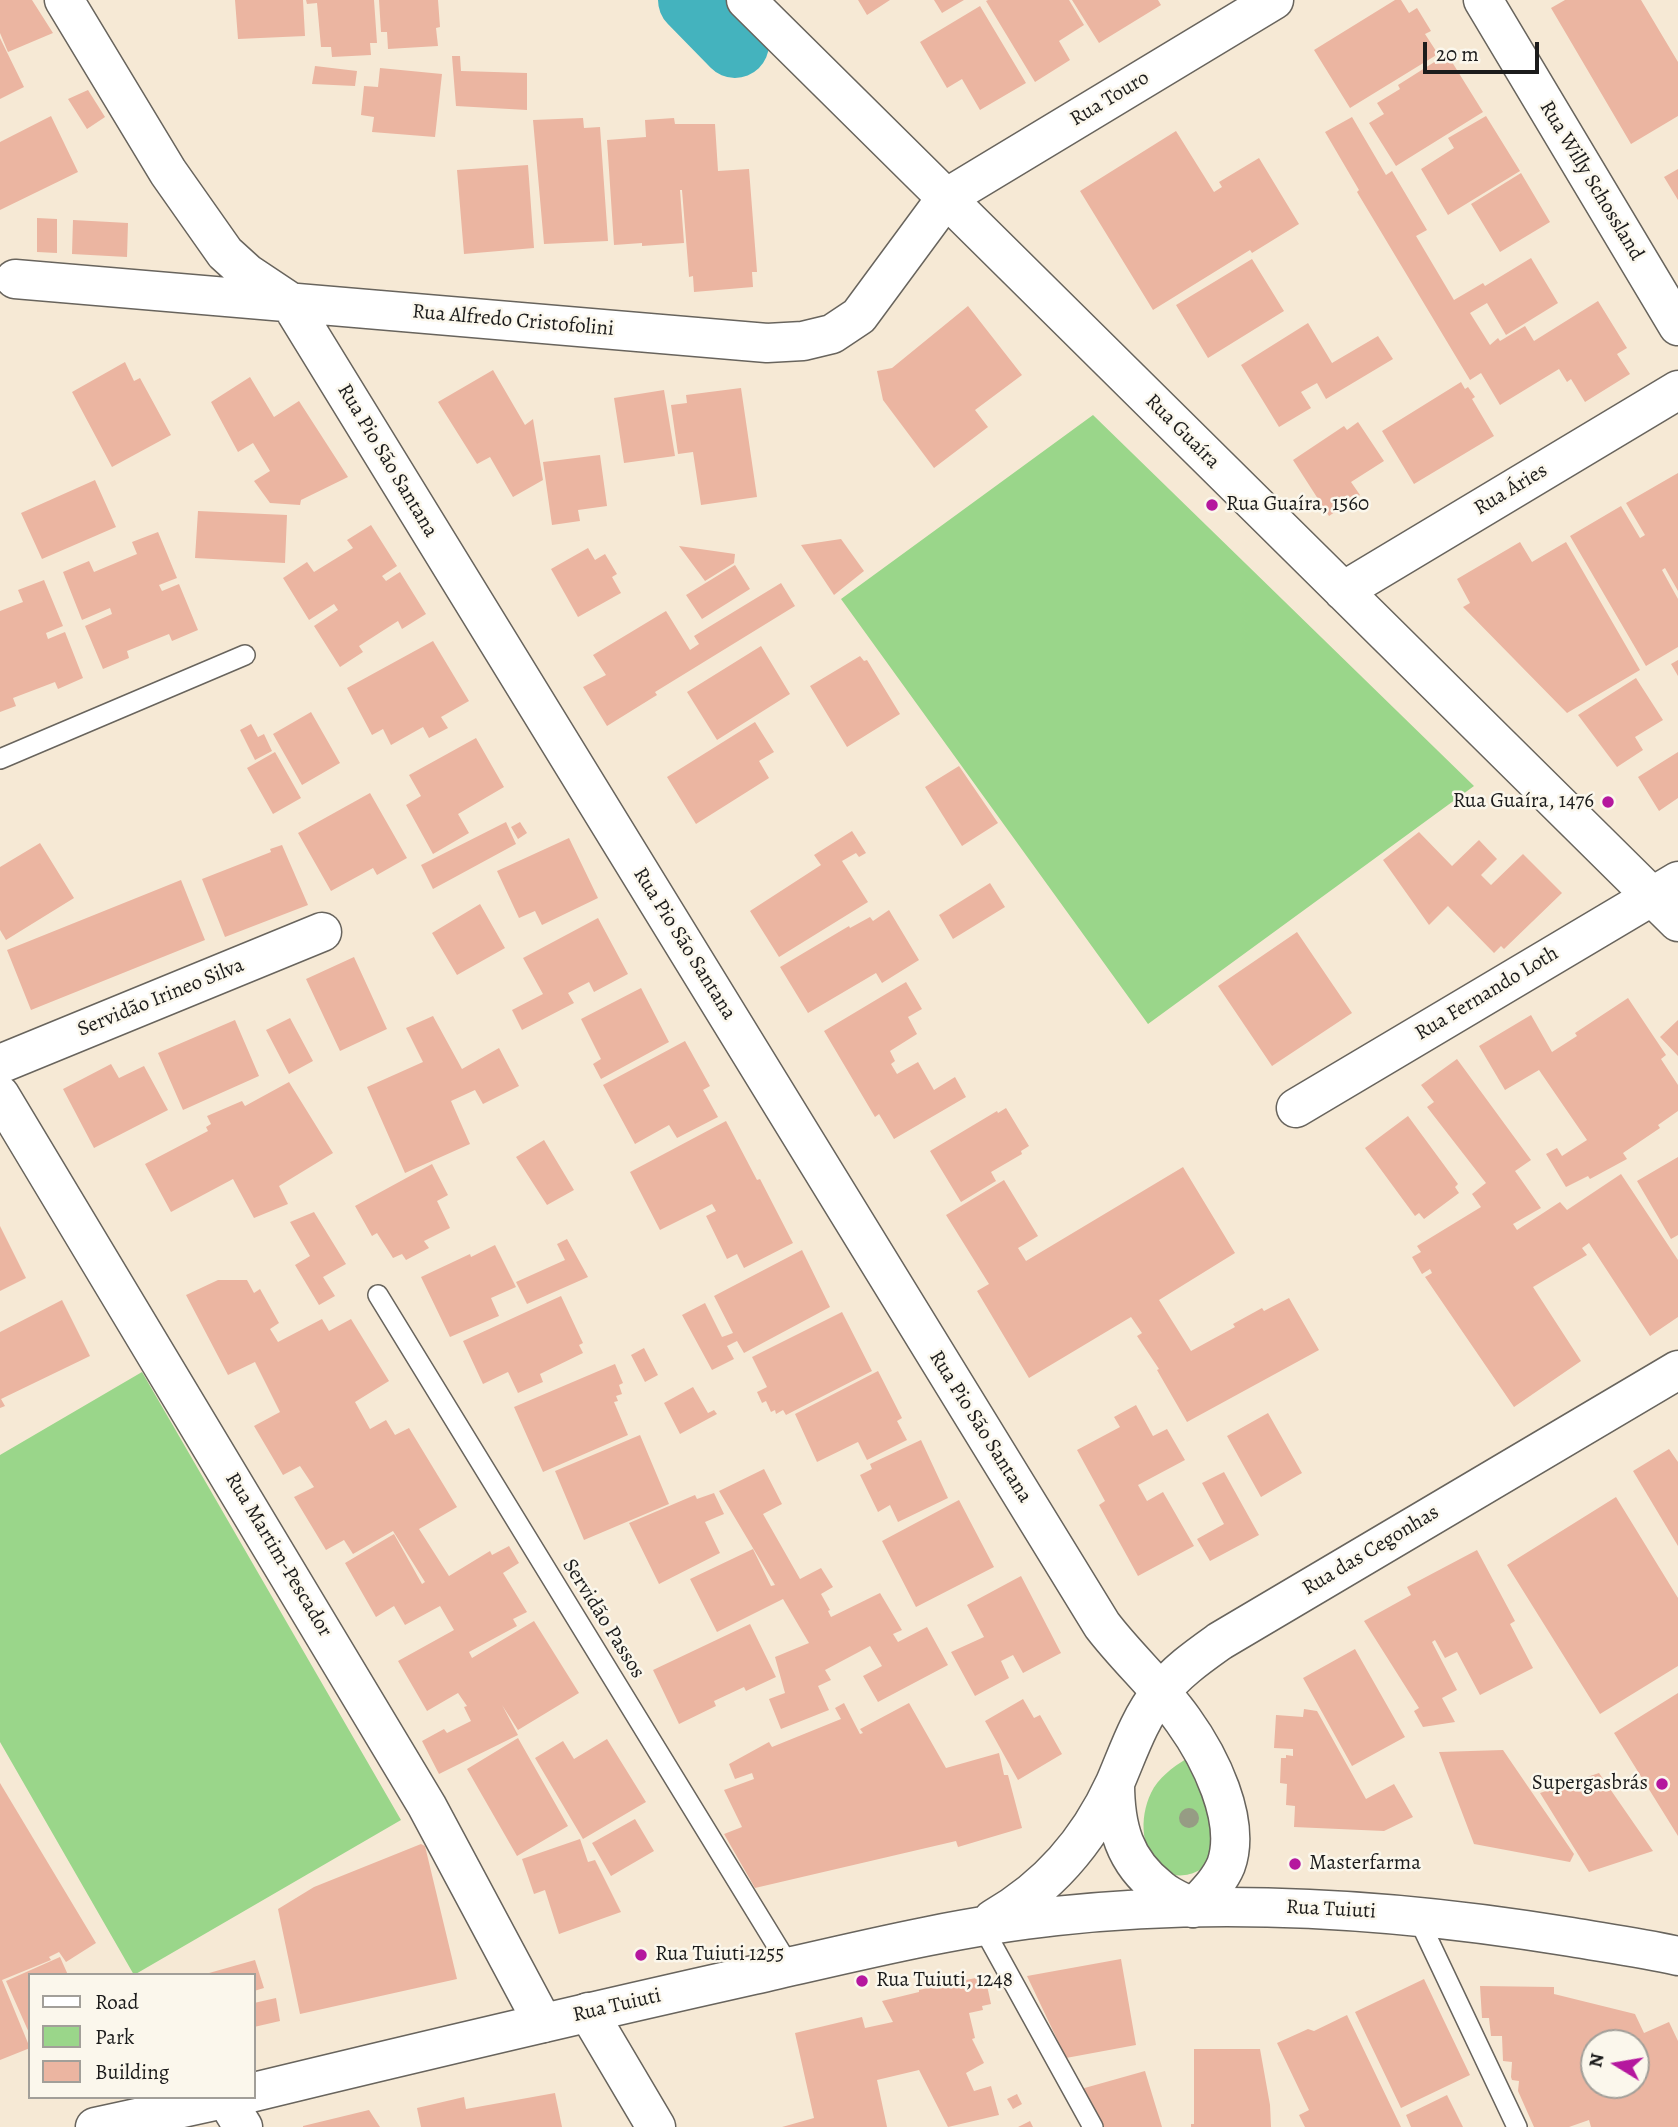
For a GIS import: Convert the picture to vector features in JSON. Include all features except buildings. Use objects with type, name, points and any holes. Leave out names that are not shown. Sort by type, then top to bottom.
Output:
[{"type":"street","name":"Rua Pio São Santana","points":[[64,0],[168,172],[225,253],[247,273],[289,301],[1102,1625],[1117,1646],[1183,1719],[1205,1757],[1229,1814],[1231,1842],[1226,1865],[1215,1885],[1193,1908]]},
{"type":"street","name":"Rua Guaíra","points":[[746,0],[1343,591],[1669,900]]},
{"type":"street","name":"Rua Touro","points":[[946,198],[1274,0]]},
{"type":"street","name":"Rua Willy Schossland","points":[[1483,0],[1678,326]]},
{"type":"street","name":"Rua Alfredo Cristofolini","points":[[15,279],[767,343],[803,341],[832,334],[859,316],[946,198]]},
{"type":"street","name":"Rua Áries","points":[[1343,591],[1678,390]]},
{"type":"street","name":"Rua Fernando Loth","points":[[1296,1108],[1669,900]]},
{"type":"street","name":"Servidão Irineo Silva","points":[[0,1064],[322,932]]},
{"type":"street","name":"Rua Martim-Pescador","points":[[0,1095],[427,1806],[543,2022]]},
{"type":"street","name":"Rua das Cegonhas","points":[[1115,1783],[1131,1743],[1159,1693],[1188,1664],[1220,1641],[1678,1370]]},
{"type":"street","name":"Rua Tuiuti","points":[[982,1926],[1018,1905],[1050,1879],[1091,1829],[1115,1783]]},
{"type":"street","points":[[1115,1783],[1115,1811],[1121,1839],[1135,1864],[1160,1890],[1193,1908]]},
{"type":"street","name":"Rua Tuiuti","points":[[95,2127],[239,2104],[543,2022],[790,1966],[982,1926],[1081,1913],[1193,1908],[1298,1908],[1417,1915],[1675,1961]]},
{"type":"street","points":[[588,2012],[656,2127]]},
{"type":"lane","points":[[0,759],[245,655]]},
{"type":"lane","name":"Servidão Passos","points":[[378,1295],[790,1966]]},
{"type":"lane","points":[[1417,1915],[1517,2127]]},
{"type":"lane","points":[[982,1926],[1093,2127]]},
{"type":"green space","points":[[1093,415],[1474,786],[1148,1024],[841,599]]},
{"type":"green space","points":[[142,1372],[401,1820],[137,1973],[133,1973],[0,1742],[0,1455]]},
{"type":"green space","points":[[1186,1759],[1208,1812],[1213,1843],[1208,1863],[1191,1874],[1177,1875],[1165,1871],[1151,1855],[1146,1845],[1144,1824],[1147,1803],[1154,1788],[1166,1773]]},
{"type":"waterway","points":[[692,0],[735,44]]},
{"type":"place","name":"Rua Guaíra, 1560","points":[[1212,505]]},
{"type":"place","name":"Rua Guaíra, 1476","points":[[1608,802]]},
{"type":"place","name":"Supergasbrás","points":[[1662,1784]]},
{"type":"place","name":"Masterfarma","points":[[1295,1864]]},
{"type":"place","name":"Rua Tuiuti 1255","points":[[641,1955]]},
{"type":"place","name":"Rua Tuiuti, 1248","points":[[862,1981]]}]
